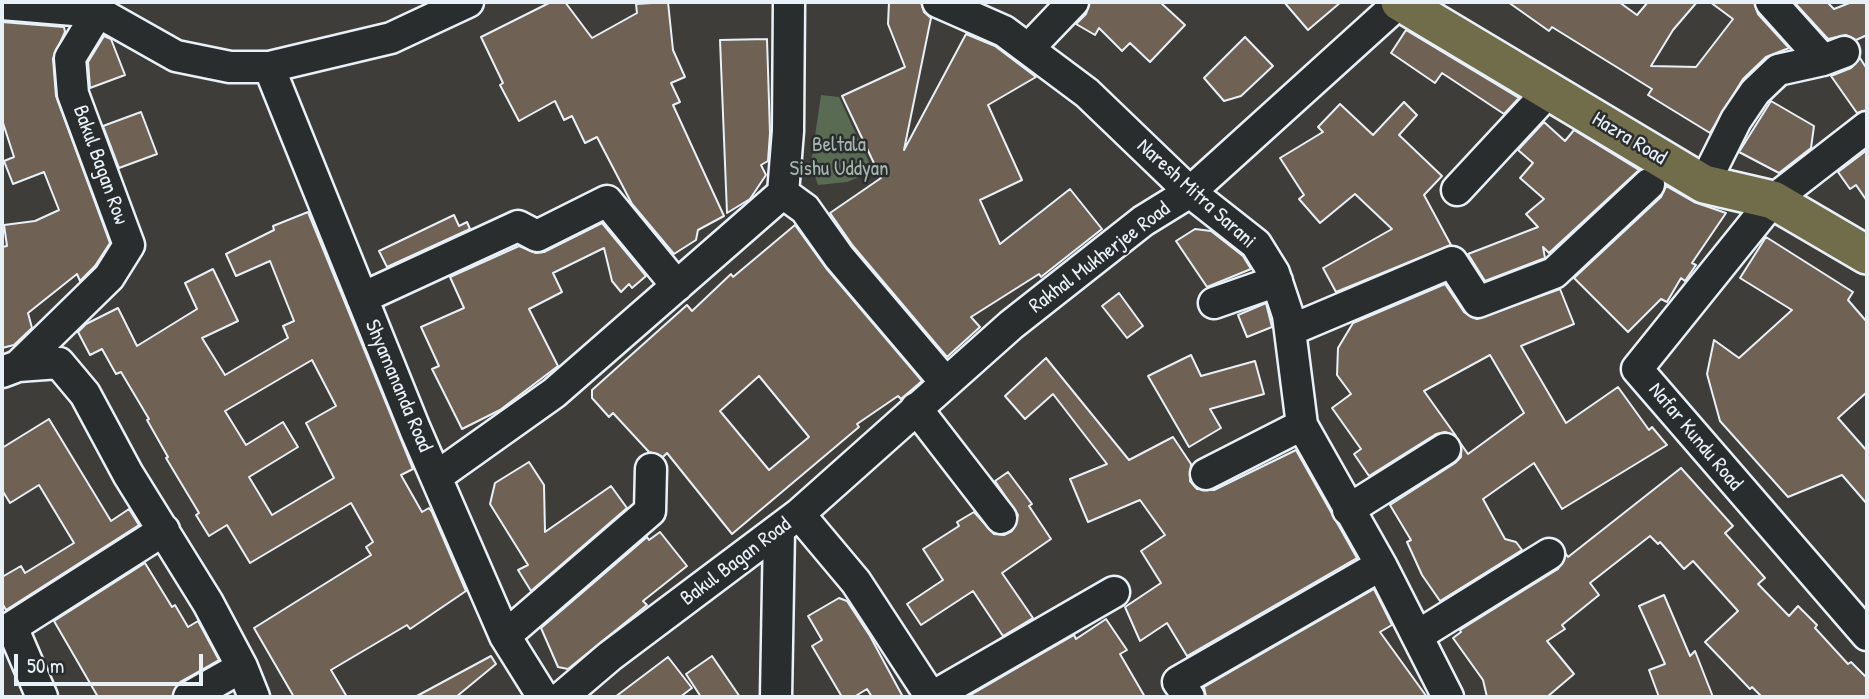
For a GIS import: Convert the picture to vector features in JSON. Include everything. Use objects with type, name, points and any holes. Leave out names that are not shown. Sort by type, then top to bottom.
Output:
[{"type":"main road","name":"Hazra Road","points":[[1400,2],[1704,184],[1773,200],[1867,255]]},
{"type":"street","points":[[2,4],[98,12],[176,56],[230,67],[269,67],[391,38],[468,2]]},
{"type":"street","points":[[436,477],[554,393],[783,193],[788,131],[789,2]]},
{"type":"street","name":"Naresh Mitra Sarani","points":[[938,2],[1004,31],[1087,93],[1190,192],[1256,244],[1277,281],[1291,330],[1302,425],[1381,565],[1448,697]]},
{"type":"street","points":[[1028,49],[1073,2]]},
{"type":"street","name":"Rakhal Mukherjee Road","points":[[789,522],[1011,325],[1143,221],[1190,192],[1400,2]]},
{"type":"street","points":[[1704,184],[1736,120],[1755,92],[1778,70],[1834,56],[1771,2]]},
{"type":"street","name":"Bakul Bagan Row","points":[[10,369],[109,277],[129,245],[73,94],[70,58],[98,12]]},
{"type":"street","name":"Shyamananda Road","points":[[269,67],[436,477],[505,636],[543,697]]},
{"type":"street","points":[[1457,190],[1549,91]]},
{"type":"street","points":[[1773,200],[1867,127]]},
{"type":"street","points":[[1291,330],[1452,262],[1478,302],[1554,273],[1650,184]]},
{"type":"street","points":[[783,193],[805,209],[839,257],[946,383]]},
{"type":"street","name":"Nafar Kundu Road","points":[[1773,200],[1637,369],[1867,635]]},
{"type":"street","points":[[362,298],[518,226],[537,236],[607,201],[677,286]]},
{"type":"street","points":[[1214,303],[1277,281]]},
{"type":"street","points":[[10,369],[59,363],[85,394],[128,474],[164,530],[242,667],[254,697]]},
{"type":"street","points":[[916,408],[1001,519]]},
{"type":"street","points":[[1206,474],[1302,425]]},
{"type":"street","points":[[1348,510],[1445,449]]},
{"type":"street","points":[[505,636],[650,511],[651,469]]},
{"type":"street","points":[[776,697],[789,522]]},
{"type":"street","name":"Bakul Bagan Road","points":[[562,697],[610,656],[789,522],[856,582],[931,697]]},
{"type":"street","points":[[42,697],[12,626],[164,530]]},
{"type":"street","points":[[1417,636],[1549,554]]},
{"type":"street","points":[[1188,697],[1178,682],[1381,565]]},
{"type":"street","points":[[931,697],[1114,592]]},
{"type":"street","points":[[189,697],[242,667]]},
{"type":"green space","name":"Beltala Sishu Uddyan","points":[[821,95],[839,97],[873,171],[847,182],[818,185],[811,164]]},
{"type":"building","points":[[551,2],[565,2],[592,38],[637,13],[636,4],[668,2],[673,50],[685,77],[671,83],[680,102],[673,105],[724,216],[698,230],[696,240],[674,254],[632,204],[597,137],[585,143],[572,116],[564,120],[555,101],[519,121],[500,85],[503,83],[481,37]]},
{"type":"building","points":[[889,2],[921,2],[924,12],[931,18],[904,150],[966,34],[995,46],[1036,77],[988,105],[1022,180],[980,200],[1000,244],[1070,189],[1102,229],[1041,277],[1039,274],[971,317],[980,327],[947,357],[853,246],[830,213],[881,178],[842,96],[905,67],[888,24]]},
{"type":"building","points":[[1090,2],[1160,2],[1185,25],[1150,62],[1130,43],[1122,51],[1099,28],[1095,35],[1076,24],[1086,14]]},
{"type":"building","points":[[1284,2],[1341,2],[1308,30]]},
{"type":"building","points":[[1508,2],[1619,2],[1637,15],[1648,2],[1697,2],[1673,30],[1651,66],[1696,67],[1733,19],[1710,2],[1754,2],[1758,14],[1789,48],[1766,57],[1743,79],[1710,133],[1648,95],[1652,89],[1552,27],[1549,31]]},
{"type":"building","points":[[1794,2],[1827,2],[1834,9],[1852,2],[1867,2],[1867,35],[1856,40],[1846,35],[1828,39]]},
{"type":"building","points":[[2,22],[64,27],[65,32],[53,59],[56,96],[110,243],[95,266],[80,281],[77,274],[28,313],[32,328],[14,345],[2,348],[2,247],[7,246],[4,225],[35,221],[59,210],[44,172],[13,184],[4,161],[14,157],[2,120]]},
{"type":"building","points":[[1406,30],[1519,98],[1504,114],[1442,73],[1435,83],[1391,53]]},
{"type":"building","points":[[104,36],[111,39],[125,75],[90,88],[88,62]]},
{"type":"building","points":[[1245,37],[1273,66],[1241,96],[1224,101],[1204,78]]},
{"type":"building","points":[[767,39],[770,133],[768,161],[761,165],[766,175],[750,199],[727,213],[720,40]]},
{"type":"building","points":[[1860,58],[1867,69],[1867,110],[1857,113],[1831,76],[1851,68]]},
{"type":"building","points":[[1771,101],[1814,126],[1811,148],[1779,173],[1739,152]]},
{"type":"building","points":[[1404,102],[1417,115],[1399,135],[1442,176],[1424,195],[1451,245],[1336,292],[1323,268],[1392,229],[1355,194],[1320,223],[1299,199],[1304,195],[1280,158],[1323,132],[1318,127],[1340,104],[1373,135]]},
{"type":"building","points":[[141,112],[157,154],[119,168],[103,126]]},
{"type":"building","points":[[1544,122],[1565,141],[1574,130],[1639,170],[1549,253],[1543,247],[1545,258],[1485,281],[1468,254],[1538,227],[1526,214],[1544,199],[1520,178],[1533,163],[1518,150]]},
{"type":"building","points":[[1867,150],[1867,201],[1856,185],[1850,189],[1838,172]]},
{"type":"building","points":[[1666,186],[1694,202],[1726,213],[1692,263],[1696,265],[1685,281],[1681,278],[1667,302],[1661,299],[1628,332],[1574,278],[1661,197]]},
{"type":"building","points":[[308,212],[413,469],[401,475],[422,512],[429,508],[432,512],[466,591],[410,629],[407,625],[331,670],[347,697],[294,697],[254,628],[371,555],[366,547],[373,542],[351,503],[250,563],[227,525],[209,536],[196,515],[199,513],[166,458],[168,457],[147,420],[149,419],[121,372],[116,374],[102,349],[90,355],[78,332],[86,324],[118,308],[137,346],[197,309],[185,283],[213,269],[238,321],[202,338],[225,375],[288,338],[283,326],[294,321],[270,261],[236,276],[226,254],[274,230],[273,226]],"holes":[[[312,360],[336,406],[306,423],[334,478],[272,515],[249,477],[298,447],[283,422],[246,445],[225,411]]]},
{"type":"building","points":[[454,215],[459,226],[467,222],[470,229],[387,267],[379,251]]},
{"type":"building","points":[[602,223],[646,276],[632,288],[629,284],[621,292],[612,281],[604,248],[553,273],[562,292],[529,309],[558,366],[500,410],[462,429],[432,369],[439,366],[421,327],[464,308],[450,277],[519,246],[536,253],[544,252]]},
{"type":"building","points":[[795,225],[826,268],[922,381],[901,399],[898,396],[857,424],[859,427],[732,534],[667,453],[663,457],[649,452],[613,413],[609,417],[592,398],[592,390],[687,305],[692,311],[731,274],[733,277]],"holes":[[[759,376],[809,437],[769,470],[720,411]]]},
{"type":"building","points":[[1195,229],[1211,231],[1243,256],[1251,269],[1207,287],[1176,241]]},
{"type":"building","points":[[1766,237],[1853,292],[1848,300],[1867,322],[1867,392],[1838,418],[1867,451],[1867,504],[1842,475],[1788,497],[1720,421],[1707,374],[1714,340],[1739,358],[1792,310],[1740,278]]},
{"type":"building","points":[[1445,284],[1464,312],[1477,319],[1560,289],[1574,324],[1521,346],[1566,423],[1618,387],[1649,430],[1652,427],[1667,445],[1562,509],[1534,463],[1483,499],[1505,539],[1516,542],[1522,550],[1440,601],[1422,575],[1407,542],[1411,540],[1390,505],[1455,463],[1461,457],[1461,444],[1468,454],[1524,413],[1490,355],[1424,391],[1456,436],[1445,432],[1436,434],[1369,476],[1354,454],[1361,449],[1332,408],[1351,394],[1337,375],[1338,348],[1353,323]]},
{"type":"building","points":[[1119,293],[1143,326],[1127,338],[1102,306]]},
{"type":"building","points":[[1266,303],[1272,327],[1247,337],[1238,315]]},
{"type":"building","points":[[1191,355],[1201,376],[1255,361],[1264,394],[1210,409],[1221,428],[1189,447],[1148,376]]},
{"type":"building","points":[[1046,358],[1129,460],[1173,437],[1191,464],[1190,481],[1197,489],[1214,490],[1296,450],[1357,558],[1187,656],[1167,623],[1140,641],[1125,607],[1161,583],[1141,551],[1165,535],[1140,500],[1088,522],[1070,479],[1107,464],[1053,394],[1025,419],[1005,396]]},
{"type":"building","points":[[49,419],[111,521],[129,509],[139,525],[6,610],[2,603],[2,577],[21,566],[25,573],[74,543],[39,485],[10,503],[2,490],[2,448]]},
{"type":"building","points":[[529,462],[544,485],[545,532],[611,486],[627,508],[531,591],[518,570],[528,565],[490,504],[495,483]]},
{"type":"building","points":[[1681,468],[1733,526],[1725,533],[1765,578],[1758,584],[1789,616],[1798,606],[1817,625],[1815,628],[1848,664],[1851,662],[1867,678],[1867,697],[1762,697],[1752,687],[1750,689],[1705,642],[1738,611],[1693,561],[1684,569],[1660,542],[1658,544],[1650,536],[1590,583],[1599,595],[1562,625],[1565,629],[1547,641],[1574,674],[1547,697],[1487,697],[1483,680],[1453,638],[1460,630],[1558,569],[1566,554],[1568,557]]},
{"type":"building","points":[[1008,472],[1032,504],[1029,506],[1051,539],[1002,573],[1033,618],[1003,636],[973,591],[921,625],[907,604],[943,580],[923,549],[959,526],[957,522],[974,512],[994,534],[1004,535],[1012,531],[1018,515],[995,481]]},
{"type":"building","points":[[660,532],[687,566],[643,601],[647,605],[568,669],[558,667],[541,628],[647,537],[649,540]]},
{"type":"building","points":[[145,563],[172,607],[175,605],[188,627],[198,621],[219,660],[180,682],[172,697],[98,697],[54,621]]},
{"type":"building","points":[[1374,589],[1392,625],[1380,632],[1427,697],[1206,697],[1204,687]]},
{"type":"building","points":[[1664,595],[1690,656],[1695,651],[1713,697],[1659,697],[1649,670],[1665,664],[1639,606]]},
{"type":"building","points":[[839,598],[847,601],[870,636],[903,697],[872,697],[867,689],[854,697],[842,697],[812,646],[822,640],[808,616]]},
{"type":"building","points":[[1106,619],[1127,650],[1120,654],[1145,697],[967,697],[1074,635],[1076,639]]},
{"type":"building","points":[[491,656],[496,664],[456,697],[415,697]]},
{"type":"building","points":[[712,656],[740,697],[701,697],[686,674]]},
{"type":"building","points":[[668,657],[692,688],[680,697],[615,697]]}]
